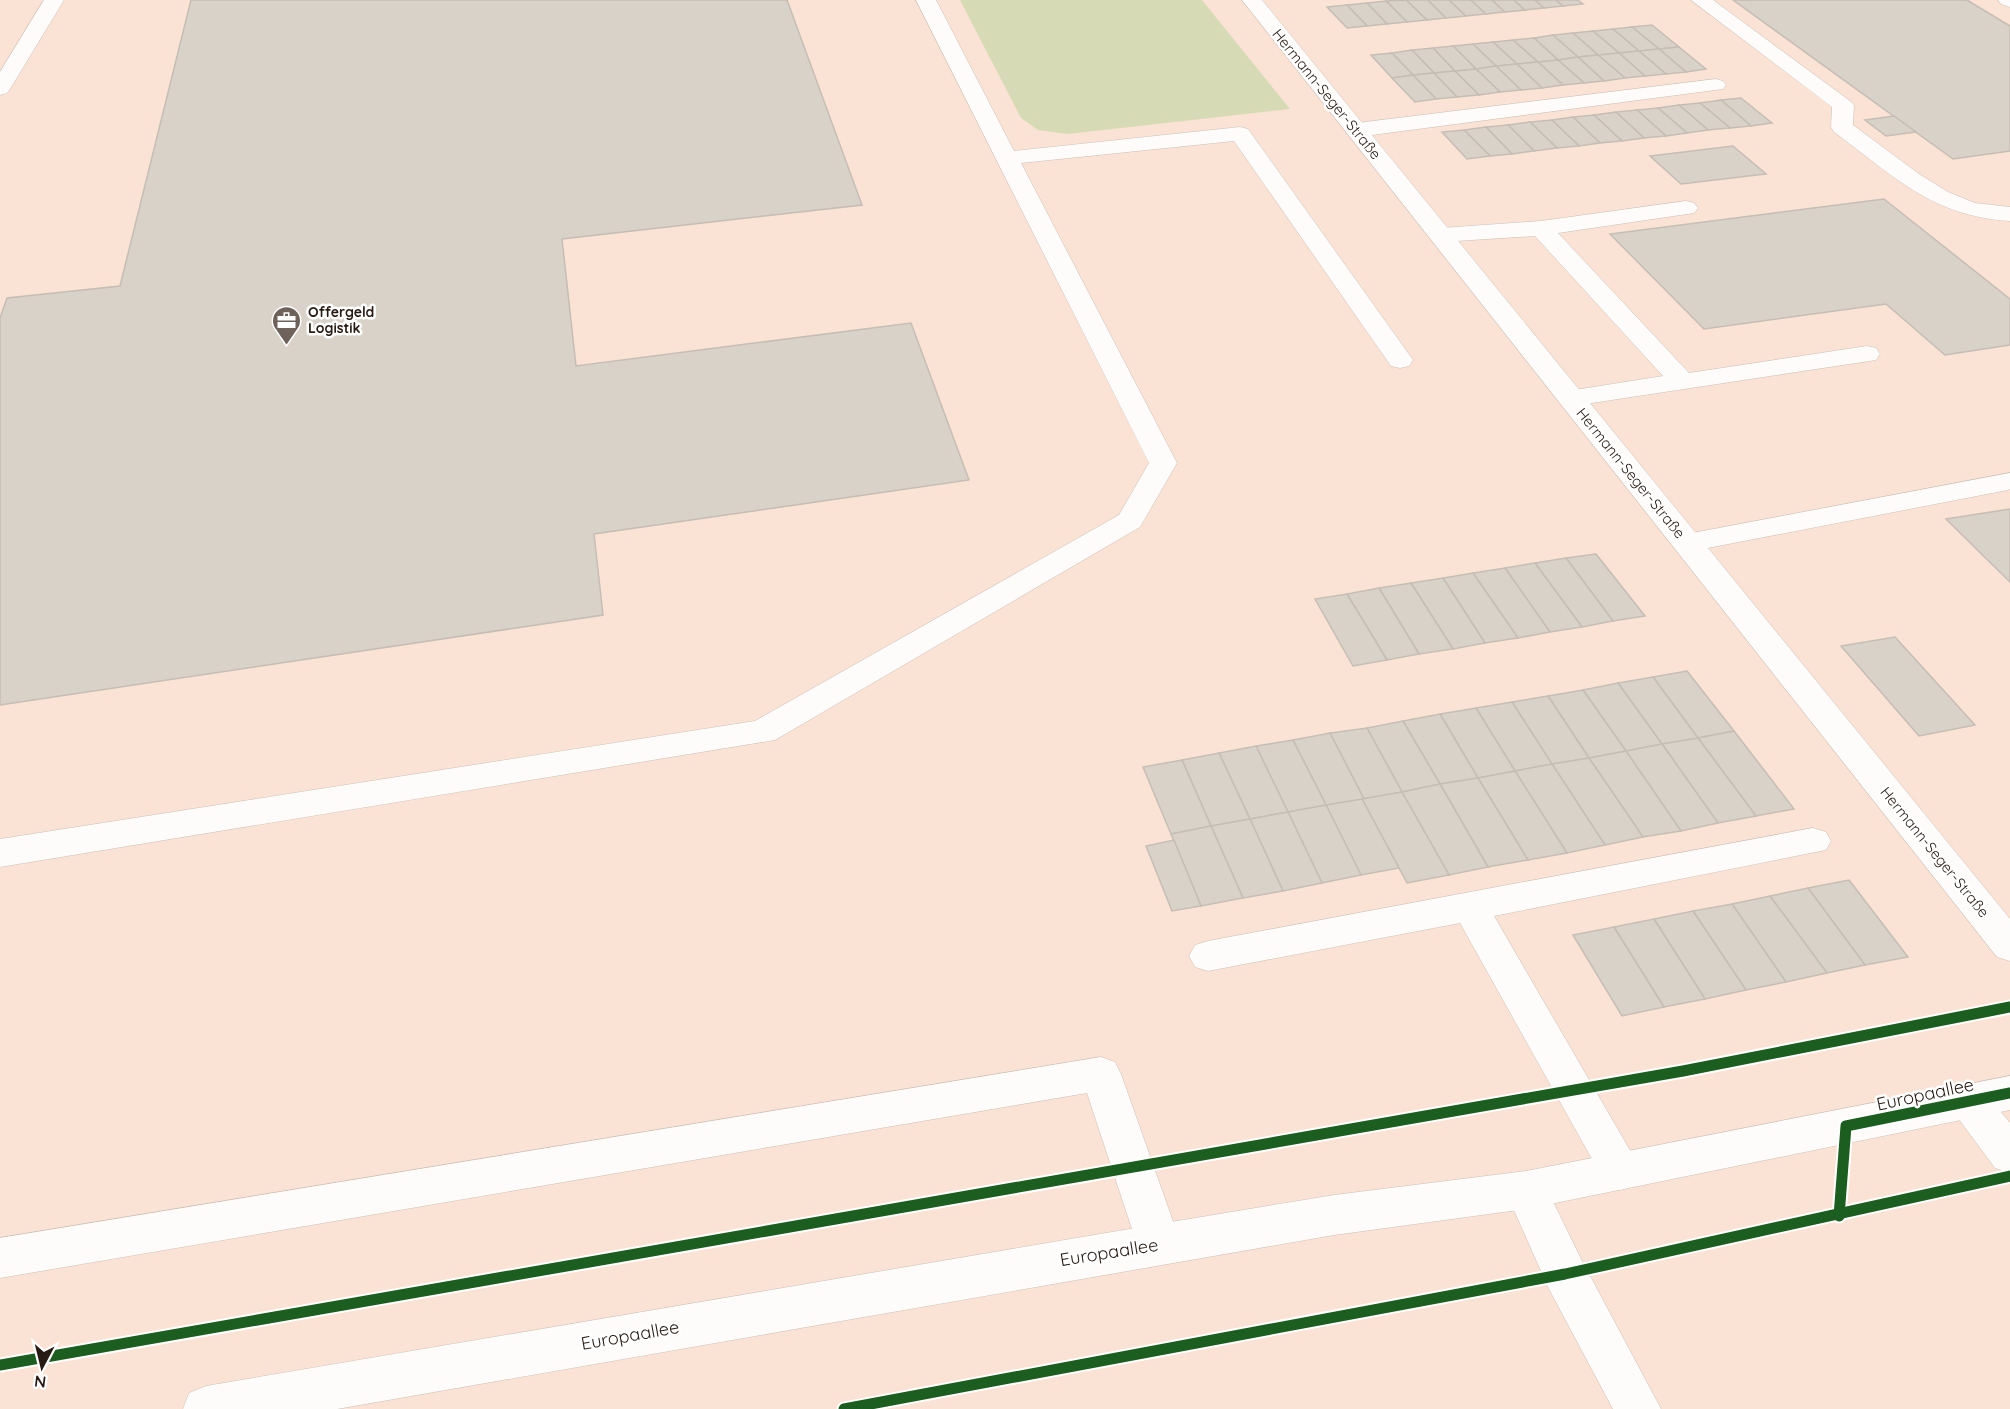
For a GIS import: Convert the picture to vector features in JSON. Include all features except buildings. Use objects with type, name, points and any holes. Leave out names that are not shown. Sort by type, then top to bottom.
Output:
[{"type":"street","points":[[0,89],[54,0]]},
{"type":"street","points":[[0,853],[763,732],[1130,520],[1163,463],[926,0]]},
{"type":"street","name":"Hermann-Seger-Straße","points":[[1252,0],[2010,946]]},
{"type":"street","points":[[1701,0],[1844,105],[1842,127],[1931,192],[1956,205],[1988,213],[2010,214]]},
{"type":"street","points":[[1357,130],[1716,84]]},
{"type":"street","points":[[1007,158],[1240,134],[1401,360]]},
{"type":"street","points":[[1441,235],[1542,228],[1686,208]]},
{"type":"street","points":[[1542,228],[1683,382]]},
{"type":"street","points":[[1572,398],[1867,354]]},
{"type":"street","points":[[1687,543],[2008,481]]},
{"type":"street","points":[[1208,956],[1813,841]]},
{"type":"street","points":[[1470,907],[1621,1171]]},
{"type":"street","points":[[0,1258],[1101,1074],[1159,1244]]},
{"type":"street","points":[[1990,1097],[2010,1155]]},
{"type":"street","name":"Europaallee","points":[[206,1409],[1159,1244],[1334,1215],[1526,1190],[1990,1097]]},
{"type":"street","points":[[1526,1190],[1565,1274],[1638,1409]]},
{"type":"shaded area","points":[[0,0],[2010,0],[2010,1409],[0,1409]]},
{"type":"green space","points":[[960,0],[1202,0],[1290,109],[1068,134],[1038,130],[1021,118]]},
{"type":"cycle path","points":[[0,1365],[1683,1071],[2010,1007]]},
{"type":"cycle path","points":[[1839,1216],[1846,1126],[2010,1093]]},
{"type":"cycle path","points":[[844,1409],[1565,1274],[2010,1176]]},
{"type":"place","name":"Offergeld Logistik","points":[[287,346]]}]
